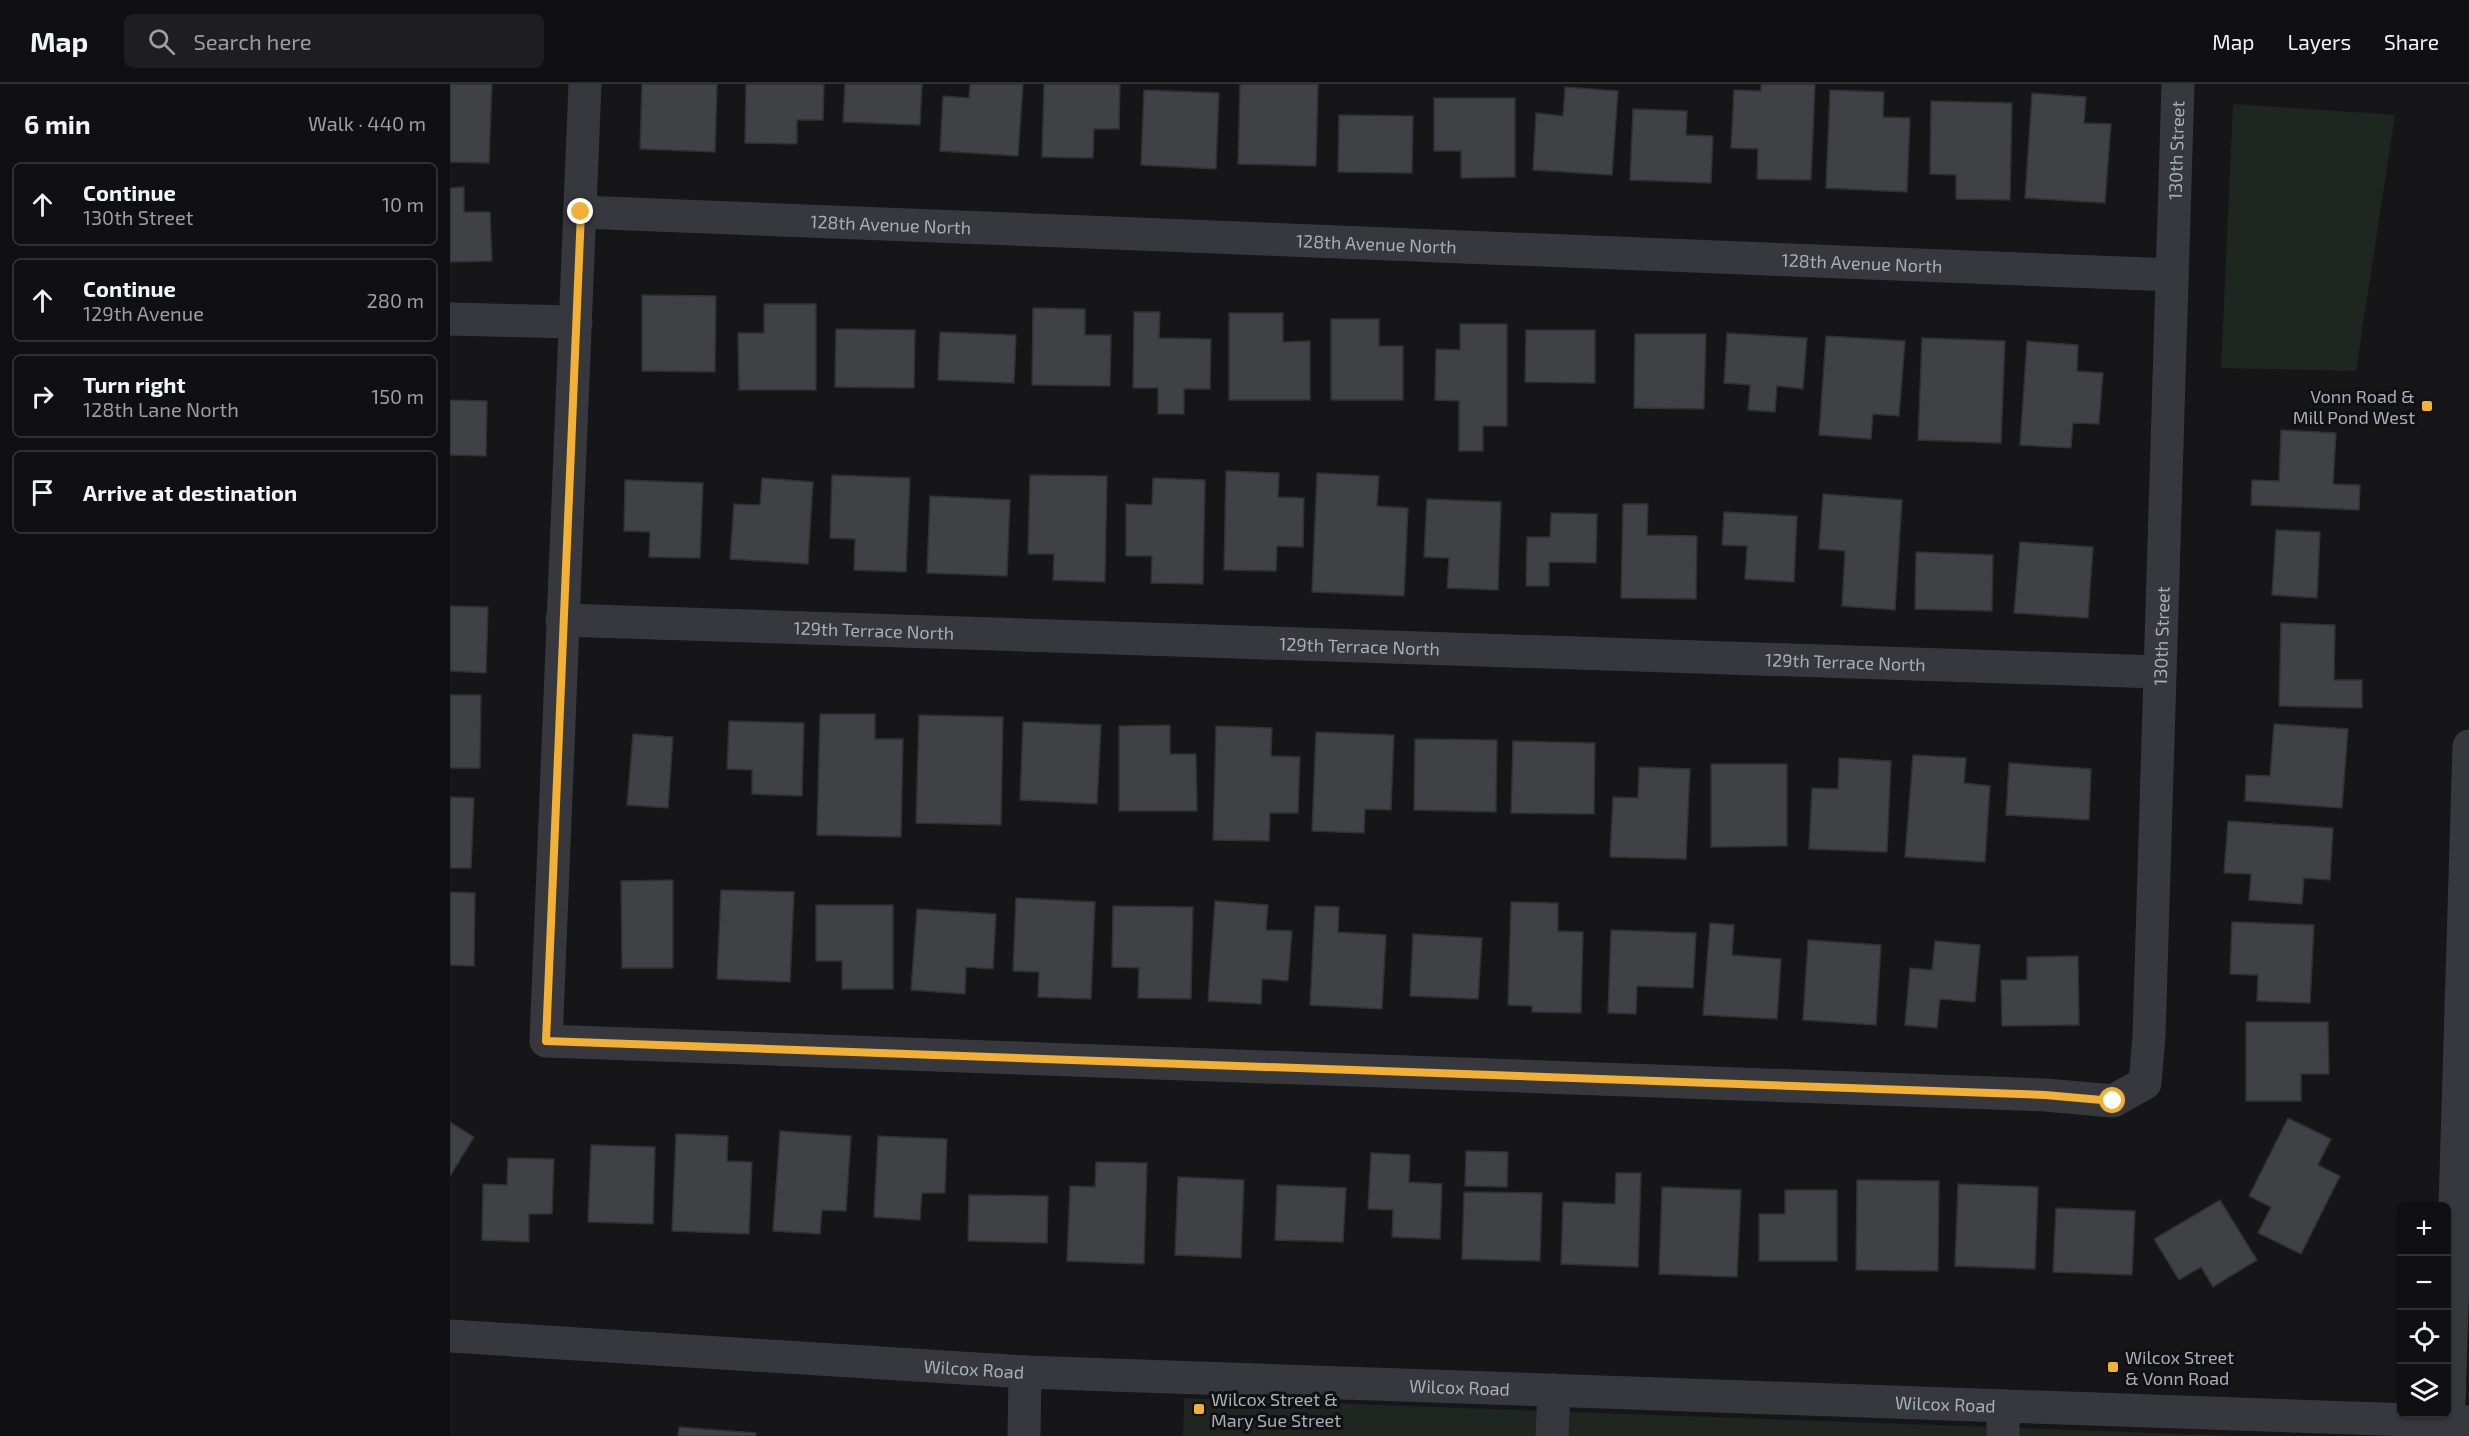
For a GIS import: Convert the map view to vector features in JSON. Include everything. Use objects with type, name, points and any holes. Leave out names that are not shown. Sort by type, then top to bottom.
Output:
[{"type":"street","points":[[562,620],[585,84]]},
{"type":"street","name":"130th Street","points":[[562,620],[546,1041],[2045,1095],[2113,1101],[2145,1083],[2178,84]]},
{"type":"street","name":"128th Avenue North","points":[[581,212],[2172,275]]},
{"type":"street","points":[[450,320],[576,322]]},
{"type":"street","name":"129th Terrace North","points":[[562,620],[2159,672]]},
{"type":"street","points":[[2455,1427],[2469,746]]},
{"type":"street","name":"Wilcox Road","points":[[450,1336],[1025,1372],[1554,1390],[2003,1421],[2455,1427]]},
{"type":"street","points":[[1024,1436],[1025,1372]]},
{"type":"street","points":[[1552,1436],[1554,1390]]},
{"type":"shaded area","points":[[2233,104],[2395,115],[2356,371],[2221,368]]},
{"type":"shaded area","points":[[1184,1398],[2240,1436],[1183,1436]]},
{"type":"building","points":[[450,84],[492,84],[489,163],[450,162]]},
{"type":"building","points":[[642,84],[717,84],[715,152],[640,149]]},
{"type":"building","points":[[746,84],[824,84],[823,120],[797,120],[797,144],[745,143]]},
{"type":"building","points":[[845,84],[922,84],[920,125],[843,122]]},
{"type":"building","points":[[970,84],[1023,84],[1018,156],[940,151],[943,96],[969,98]]},
{"type":"building","points":[[1044,84],[1120,84],[1119,129],[1094,129],[1093,158],[1042,157]]},
{"type":"building","points":[[1240,84],[1318,84],[1316,166],[1238,164]]},
{"type":"building","points":[[1761,84],[1815,84],[1811,180],[1757,179],[1758,149],[1731,148],[1734,90],[1761,91]]},
{"type":"building","points":[[1565,87],[1618,91],[1612,175],[1533,170],[1536,113],[1563,116]]},
{"type":"building","points":[[1144,90],[1219,93],[1216,169],[1141,165]]},
{"type":"building","points":[[1830,90],[1884,92],[1883,117],[1910,118],[1907,192],[1826,188]]},
{"type":"building","points":[[2032,93],[2086,97],[2084,123],[2111,124],[2105,203],[2025,198]]},
{"type":"building","points":[[1434,98],[1515,98],[1515,177],[1461,178],[1461,151],[1434,151]]},
{"type":"building","points":[[1931,101],[2012,103],[2010,200],[1956,199],[1956,175],[1930,174]]},
{"type":"building","points":[[1633,109],[1687,111],[1686,135],[1713,136],[1711,183],[1630,180]]},
{"type":"building","points":[[1339,115],[1413,116],[1412,173],[1338,172]]},
{"type":"building","points":[[464,187],[464,212],[490,212],[492,261],[450,262],[450,188]]},
{"type":"building","points":[[642,295],[716,296],[715,372],[642,371]]},
{"type":"building","points":[[764,304],[816,304],[816,390],[739,390],[738,333],[764,333]]},
{"type":"building","points":[[1033,308],[1085,309],[1085,335],[1111,335],[1110,386],[1032,385]]},
{"type":"building","points":[[1134,312],[1160,312],[1159,338],[1211,339],[1210,389],[1184,389],[1184,414],[1158,414],[1158,388],[1133,388]]},
{"type":"building","points":[[1229,313],[1283,313],[1283,342],[1310,341],[1310,400],[1229,400]]},
{"type":"building","points":[[1331,319],[1379,319],[1379,346],[1403,346],[1403,400],[1331,400]]},
{"type":"building","points":[[1460,324],[1507,324],[1507,426],[1483,426],[1483,451],[1459,451],[1459,401],[1435,400],[1436,349],[1460,350]]},
{"type":"building","points":[[836,329],[915,330],[914,388],[835,387]]},
{"type":"building","points":[[1526,330],[1595,330],[1595,383],[1525,382]]},
{"type":"building","points":[[940,332],[1016,335],[1014,383],[938,380]]},
{"type":"building","points":[[1727,333],[1807,338],[1803,389],[1777,386],[1775,412],[1748,410],[1750,385],[1724,383]]},
{"type":"building","points":[[1635,334],[1706,334],[1704,409],[1634,408]]},
{"type":"building","points":[[1826,336],[1905,341],[1899,416],[1873,414],[1871,439],[1819,435]]},
{"type":"building","points":[[1922,338],[2005,341],[2001,443],[1918,440]]},
{"type":"building","points":[[2027,341],[2078,345],[2077,371],[2103,373],[2099,424],[2073,423],[2071,448],[2020,445]]},
{"type":"building","points":[[450,400],[487,401],[486,456],[450,455]]},
{"type":"building","points":[[2281,430],[2336,433],[2333,484],[2360,485],[2359,510],[2251,505],[2252,480],[2279,481]]},
{"type":"building","points":[[1226,471],[1279,473],[1278,497],[1304,498],[1303,547],[1277,546],[1276,571],[1224,570]]},
{"type":"building","points":[[1317,473],[1379,476],[1377,506],[1408,508],[1404,596],[1312,592]]},
{"type":"building","points":[[832,475],[910,478],[906,572],[854,570],[855,539],[830,538]]},
{"type":"building","points":[[1030,475],[1107,476],[1105,582],[1053,580],[1054,554],[1028,554]]},
{"type":"building","points":[[762,478],[813,482],[808,564],[730,559],[734,504],[760,505]]},
{"type":"building","points":[[1153,478],[1205,480],[1203,584],[1151,583],[1152,556],[1126,556],[1126,504],[1152,505]]},
{"type":"building","points":[[625,480],[703,483],[700,558],[649,557],[650,532],[624,531]]},
{"type":"building","points":[[1823,494],[1902,500],[1895,610],[1842,606],[1845,551],[1819,549]]},
{"type":"building","points":[[930,496],[1010,500],[1007,576],[927,573]]},
{"type":"building","points":[[1427,499],[1501,502],[1498,590],[1447,588],[1449,558],[1424,557]]},
{"type":"building","points":[[1623,504],[1648,504],[1647,535],[1697,536],[1696,599],[1621,598]]},
{"type":"building","points":[[1724,512],[1797,516],[1794,582],[1745,579],[1747,546],[1722,545]]},
{"type":"building","points":[[1551,513],[1597,514],[1596,563],[1549,562],[1549,586],[1526,586],[1527,537],[1550,537]]},
{"type":"building","points":[[2276,530],[2320,532],[2317,598],[2272,595]]},
{"type":"building","points":[[2020,542],[2093,547],[2088,618],[2014,613]]},
{"type":"building","points":[[1916,552],[1993,555],[1992,611],[1915,609]]},
{"type":"building","points":[[450,606],[488,607],[486,673],[450,671]]},
{"type":"building","points":[[2281,623],[2335,625],[2334,680],[2362,680],[2362,708],[2279,706]]},
{"type":"building","points":[[450,695],[481,695],[480,768],[450,768]]},
{"type":"building","points":[[820,714],[875,714],[875,739],[903,739],[901,837],[817,835]]},
{"type":"building","points":[[919,715],[1003,717],[1001,825],[916,823]]},
{"type":"building","points":[[729,721],[804,723],[802,796],[752,794],[752,770],[727,769]]},
{"type":"building","points":[[1023,722],[1101,725],[1097,804],[1020,800]]},
{"type":"building","points":[[2274,724],[2348,729],[2342,808],[2245,801],[2246,775],[2270,776]]},
{"type":"building","points":[[1170,725],[1170,754],[1196,754],[1197,811],[1119,811],[1119,726]]},
{"type":"building","points":[[1216,726],[1272,728],[1271,756],[1300,757],[1298,813],[1270,813],[1269,841],[1213,840]]},
{"type":"building","points":[[1316,732],[1394,735],[1391,810],[1365,809],[1364,833],[1312,831]]},
{"type":"building","points":[[633,734],[673,737],[668,808],[627,805]]},
{"type":"building","points":[[1415,739],[1497,740],[1496,812],[1414,810]]},
{"type":"building","points":[[1513,741],[1595,743],[1594,814],[1511,813]]},
{"type":"building","points":[[1913,755],[1966,758],[1964,783],[1990,786],[1985,862],[1905,857]]},
{"type":"building","points":[[1839,758],[1891,761],[1887,852],[1809,849],[1812,788],[1838,789]]},
{"type":"building","points":[[2009,763],[2091,769],[2089,820],[2006,815]]},
{"type":"building","points":[[1711,764],[1787,764],[1787,846],[1711,847]]},
{"type":"building","points":[[1639,767],[1690,769],[1686,859],[1610,857],[1613,797],[1638,798]]},
{"type":"building","points":[[450,797],[474,798],[471,868],[450,868]]},
{"type":"building","points":[[2228,821],[2333,828],[2330,880],[2304,878],[2302,904],[2249,900],[2251,874],[2224,873]]},
{"type":"building","points":[[673,880],[673,968],[622,968],[621,881]]},
{"type":"building","points":[[721,890],[794,892],[790,982],[717,979]]},
{"type":"building","points":[[450,892],[475,893],[474,966],[450,965]]},
{"type":"building","points":[[1016,898],[1095,902],[1091,999],[1038,997],[1039,972],[1013,971]]},
{"type":"building","points":[[1215,901],[1268,905],[1266,930],[1292,931],[1288,981],[1262,979],[1261,1004],[1208,1001]]},
{"type":"building","points":[[1511,902],[1558,903],[1558,931],[1583,932],[1581,1013],[1532,1012],[1532,1006],[1508,1005]]},
{"type":"building","points":[[816,905],[893,905],[893,989],[842,989],[842,961],[816,961]]},
{"type":"building","points":[[1113,906],[1193,907],[1191,999],[1138,998],[1139,968],[1112,967]]},
{"type":"building","points":[[1315,906],[1339,907],[1338,932],[1386,935],[1382,1009],[1310,1005]]},
{"type":"building","points":[[917,909],[996,914],[993,969],[966,967],[965,994],[911,990]]},
{"type":"building","points":[[2232,922],[2314,925],[2310,1003],[2257,1001],[2258,975],[2230,974]]},
{"type":"building","points":[[1710,923],[1734,925],[1732,955],[1781,959],[1777,1019],[1703,1015]]},
{"type":"building","points":[[1611,930],[1696,933],[1693,988],[1637,986],[1636,1014],[1608,1013]]},
{"type":"building","points":[[1413,934],[1482,938],[1478,999],[1410,996]]},
{"type":"building","points":[[1808,940],[1881,945],[1876,1025],[1803,1020]]},
{"type":"building","points":[[1935,941],[1980,945],[1975,1002],[1940,999],[1937,1028],[1905,1025],[1910,968],[1932,970]]},
{"type":"building","points":[[2078,956],[2079,1025],[2002,1026],[2001,980],[2027,980],[2027,957]]},
{"type":"building","points":[[2246,1022],[2328,1022],[2329,1074],[2301,1074],[2301,1101],[2246,1101]]},
{"type":"building","points":[[2288,1118],[2331,1139],[2318,1165],[2340,1176],[2301,1254],[2258,1233],[2271,1207],[2249,1196]]},
{"type":"building","points":[[450,1122],[474,1137],[450,1176]]},
{"type":"building","points":[[780,1131],[851,1136],[846,1211],[822,1210],[820,1234],[773,1231]]},
{"type":"building","points":[[676,1134],[728,1136],[727,1161],[752,1162],[749,1234],[672,1231]]},
{"type":"building","points":[[878,1136],[947,1139],[945,1193],[922,1193],[920,1220],[874,1217]]},
{"type":"building","points":[[591,1145],[655,1147],[653,1224],[588,1222]]},
{"type":"building","points":[[1466,1151],[1508,1152],[1507,1187],[1465,1186]]},
{"type":"building","points":[[1371,1153],[1410,1155],[1409,1182],[1442,1184],[1440,1239],[1392,1237],[1393,1210],[1368,1209]]},
{"type":"building","points":[[508,1158],[554,1159],[552,1214],[529,1214],[529,1242],[482,1240],[483,1184],[507,1185]]},
{"type":"building","points":[[1096,1162],[1147,1163],[1144,1264],[1067,1261],[1070,1186],[1095,1187]]},
{"type":"building","points":[[1616,1173],[1641,1173],[1638,1267],[1561,1264],[1563,1202],[1615,1204]]},
{"type":"building","points":[[1178,1177],[1244,1180],[1241,1258],[1175,1255]]},
{"type":"building","points":[[1857,1180],[1939,1181],[1938,1271],[1856,1270]]},
{"type":"building","points":[[1958,1184],[2038,1187],[2035,1269],[1955,1266]]},
{"type":"building","points":[[1277,1185],[1346,1188],[1343,1242],[1275,1240]]},
{"type":"building","points":[[1662,1187],[1741,1190],[1737,1277],[1659,1274]]},
{"type":"building","points":[[1785,1190],[1837,1190],[1837,1261],[1759,1261],[1759,1214],[1785,1214]]},
{"type":"building","points":[[1464,1192],[1542,1193],[1540,1261],[1462,1259]]},
{"type":"building","points":[[969,1195],[1048,1196],[1047,1243],[968,1241]]},
{"type":"building","points":[[2220,1200],[2257,1260],[2213,1287],[2201,1267],[2179,1280],[2154,1239]]},
{"type":"building","points":[[2056,1208],[2135,1211],[2132,1275],[2053,1272]]},
{"type":"building","points":[[679,1427],[756,1433],[756,1436],[678,1436]]},
{"type":"place","name":"Vonn Road & Mill Pond West","points":[[2427,406]]},
{"type":"place","name":"Wilcox Street & Vonn Road","points":[[2113,1367]]},
{"type":"place","name":"Wilcox Street & Mary Sue Street","points":[[1199,1409]]},
{"type":"route","points":[[581,212],[546,1041],[2045,1095],[2113,1101]]}]
